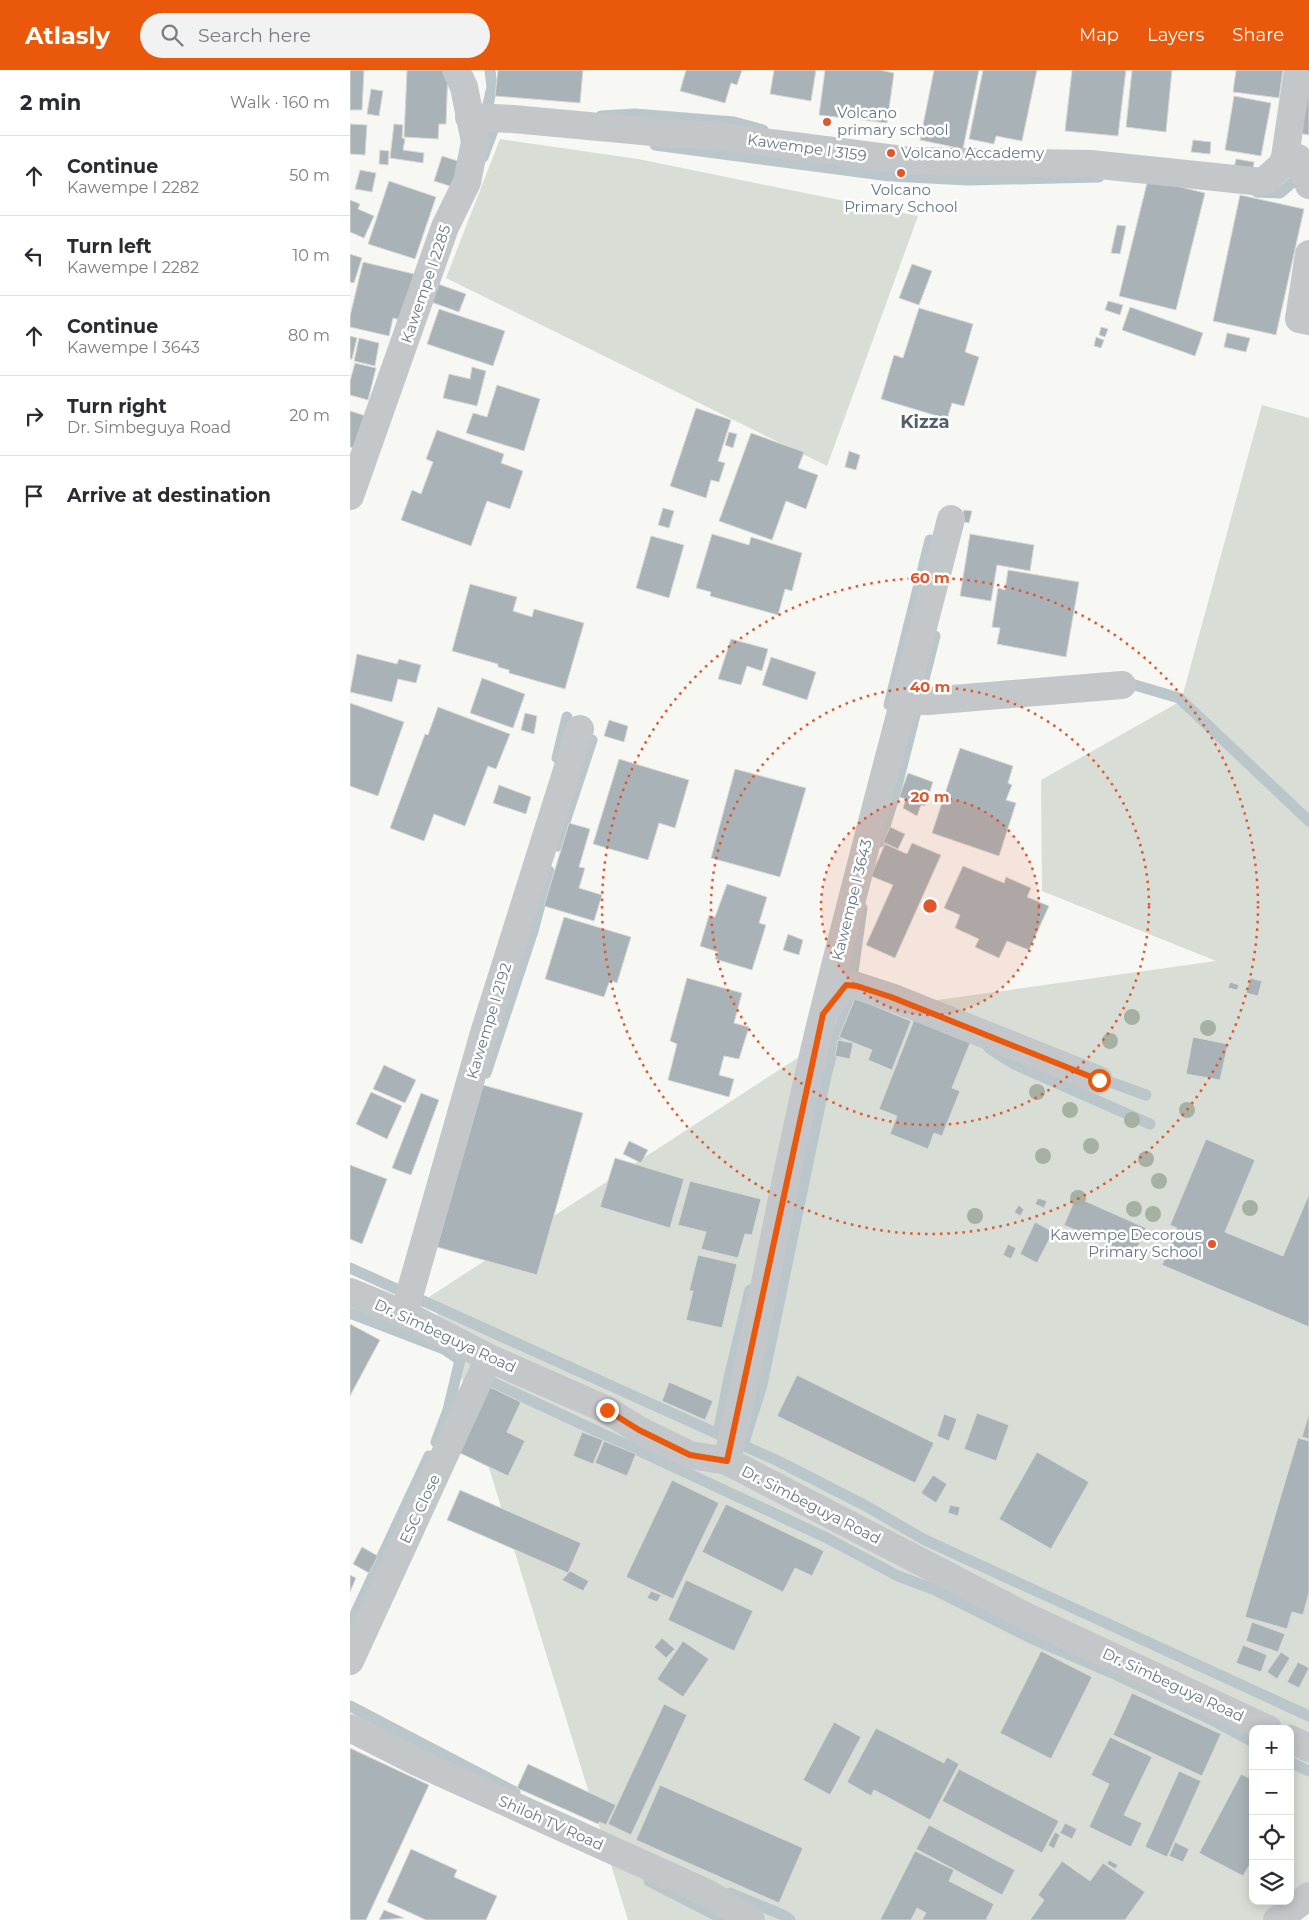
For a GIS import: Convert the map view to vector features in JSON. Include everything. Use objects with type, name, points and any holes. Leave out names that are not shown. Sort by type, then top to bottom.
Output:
[{"type":"street","name":"Kawempe I 2285","points":[[350,496],[445,227],[467,182],[475,142],[464,86],[456,70]]},
{"type":"street","points":[[1298,70],[1297,157],[1309,185]]},
{"type":"street","name":"Kawempe I 3159","points":[[469,117],[709,135],[912,161],[1090,164],[1263,182],[1282,165],[1297,157]]},
{"type":"street","points":[[1309,254],[1299,319],[1309,321]]},
{"type":"street","name":"Kawempe I 3643","points":[[727,1461],[823,1014],[888,757],[905,701],[952,519]]},
{"type":"street","points":[[905,701],[928,701],[1122,685]]},
{"type":"street","name":"Kawempe I 2192","points":[[404,1314],[484,1033],[580,729]]},
{"type":"street","points":[[823,1014],[846,985],[857,986],[891,997],[1099,1080]]},
{"type":"street","name":"Dr. Simbeguya Road","points":[[350,1292],[404,1314],[489,1358],[607,1410],[639,1430],[690,1455],[727,1461],[1028,1617],[1259,1725]]},
{"type":"street","name":"ESC Close","points":[[350,1661],[489,1358]]},
{"type":"street","name":"Shiloh TV Road","points":[[350,1728],[417,1762],[707,1893],[751,1920]]},
{"type":"street","points":[[1294,1741],[1309,1748]]},
{"type":"street","points":[[1277,1920],[1309,1896]]},
{"type":"shaded area","points":[[500,139],[638,159],[918,216],[827,466],[446,278]]},
{"type":"shaded area","points":[[1262,405],[1309,418],[1309,1892],[1282,1920],[628,1920],[450,1341],[429,1297],[873,1009],[1216,961],[1042,891],[1041,780],[1181,701]]},
{"type":"building","points":[[350,70],[364,70],[362,110],[350,110]]},
{"type":"building","points":[[407,70],[448,70],[446,124],[439,124],[438,139],[404,137]]},
{"type":"building","points":[[498,70],[583,70],[580,103],[495,96]]},
{"type":"building","points":[[686,70],[742,70],[737,85],[731,83],[725,103],[680,91]]},
{"type":"building","points":[[774,70],[816,70],[811,101],[770,94]]},
{"type":"building","points":[[825,70],[880,70],[894,73],[887,123],[819,115]]},
{"type":"building","points":[[934,70],[979,70],[963,149],[920,140]]},
{"type":"building","points":[[983,70],[1037,70],[1022,141],[996,136],[994,144],[969,139]]},
{"type":"building","points":[[1072,70],[1126,70],[1118,136],[1065,131]]},
{"type":"building","points":[[1132,70],[1172,70],[1166,132],[1126,127]]},
{"type":"building","points":[[1236,70],[1283,70],[1279,98],[1233,92]]},
{"type":"building","points":[[1309,78],[1309,135],[1297,133]]},
{"type":"building","points":[[371,89],[383,91],[379,116],[367,114]]},
{"type":"building","points":[[1234,96],[1271,103],[1261,156],[1225,150]]},
{"type":"building","points":[[350,124],[367,125],[365,155],[350,154]]},
{"type":"building","points":[[394,124],[403,125],[402,138],[405,139],[403,150],[424,153],[423,163],[390,158]]},
{"type":"building","points":[[1193,140],[1211,142],[1210,154],[1191,152]]},
{"type":"building","points":[[380,150],[389,151],[388,165],[379,164]]},
{"type":"building","points":[[442,156],[464,163],[456,188],[434,181]]},
{"type":"building","points":[[1236,159],[1254,162],[1253,171],[1234,168]]},
{"type":"building","points":[[360,170],[376,173],[372,192],[355,189]]},
{"type":"building","points":[[1148,179],[1205,193],[1176,310],[1119,296]]},
{"type":"building","points":[[389,181],[436,197],[415,259],[368,244]]},
{"type":"building","points":[[1240,195],[1304,209],[1276,335],[1213,321]]},
{"type":"building","points":[[350,200],[360,204],[358,209],[374,216],[364,238],[350,232]]},
{"type":"building","points":[[1117,225],[1126,226],[1120,254],[1111,253]]},
{"type":"building","points":[[350,254],[362,258],[354,283],[350,282]]},
{"type":"building","points":[[363,262],[414,274],[407,300],[409,322],[393,318],[389,336],[350,327],[350,316]]},
{"type":"building","points":[[912,264],[932,271],[919,305],[899,298]]},
{"type":"building","points":[[438,284],[466,294],[459,312],[431,302]]},
{"type":"building","points":[[1108,301],[1123,305],[1120,315],[1105,310]]},
{"type":"building","points":[[1130,307],[1203,333],[1195,356],[1122,330]]},
{"type":"building","points":[[919,308],[973,324],[965,352],[979,357],[964,406],[952,403],[947,419],[881,399],[894,355],[903,358]]},
{"type":"building","points":[[439,309],[505,331],[493,366],[427,344]]},
{"type":"building","points":[[1101,327],[1108,329],[1105,337],[1099,335]]},
{"type":"building","points":[[1227,333],[1250,338],[1246,352],[1224,347]]},
{"type":"building","points":[[350,336],[357,338],[352,359],[350,359]]},
{"type":"building","points":[[1096,337],[1104,340],[1101,348],[1094,346]]},
{"type":"building","points":[[359,338],[379,343],[375,366],[354,361]]},
{"type":"building","points":[[355,363],[376,368],[368,400],[350,395],[350,381]]},
{"type":"building","points":[[472,367],[486,371],[477,406],[443,398],[449,374],[470,379]]},
{"type":"building","points":[[497,385],[540,399],[524,451],[466,433],[473,413],[487,417]]},
{"type":"building","points":[[696,408],[731,420],[718,461],[725,463],[719,482],[711,480],[706,498],[670,486]]},
{"type":"building","points":[[350,411],[366,416],[357,449],[350,447]]},
{"type":"building","points":[[437,430],[504,454],[501,463],[523,471],[510,509],[487,501],[471,546],[401,520],[412,490],[421,494],[433,462],[426,459]]},
{"type":"building","points":[[729,432],[737,434],[733,448],[725,445]]},
{"type":"building","points":[[751,433],[804,452],[798,468],[818,475],[806,509],[786,501],[772,540],[719,521]]},
{"type":"building","points":[[849,451],[860,455],[856,470],[845,467]]},
{"type":"building","points":[[663,508],[674,511],[669,528],[658,525]]},
{"type":"building","points":[[964,510],[972,511],[969,523],[961,521]]},
{"type":"building","points":[[712,534],[749,545],[751,537],[802,553],[792,591],[785,589],[778,615],[710,596],[711,592],[696,588]]},
{"type":"building","points":[[970,534],[1034,545],[1030,571],[997,565],[991,601],[960,596]]},
{"type":"building","points":[[651,536],[684,545],[669,598],[636,588]]},
{"type":"building","points":[[1008,570],[1079,582],[1066,657],[997,644],[1000,628],[992,627],[998,588],[1005,590]]},
{"type":"building","points":[[470,584],[517,597],[513,611],[532,617],[534,609],[584,623],[565,689],[509,673],[509,670],[498,667],[498,664],[452,651]]},
{"type":"building","points":[[731,639],[768,649],[762,671],[747,666],[741,685],[718,679]]},
{"type":"building","points":[[357,654],[397,664],[399,659],[421,665],[416,683],[398,679],[392,702],[350,692]]},
{"type":"building","points":[[771,657],[816,672],[807,700],[762,685]]},
{"type":"building","points":[[482,678],[525,694],[513,728],[470,713]]},
{"type":"building","points":[[350,703],[404,722],[378,796],[350,786]]},
{"type":"building","points":[[438,707],[510,734],[496,769],[488,766],[465,826],[434,814],[424,841],[390,828],[425,734],[428,735]]},
{"type":"building","points":[[525,713],[537,716],[534,734],[521,730]]},
{"type":"building","points":[[609,720],[628,726],[624,742],[604,736]]},
{"type":"building","points":[[960,748],[1013,766],[1008,783],[1012,785],[1006,800],[1016,803],[999,856],[932,833]]},
{"type":"building","points":[[619,759],[689,780],[675,828],[659,823],[648,860],[593,844]]},
{"type":"building","points":[[735,769],[806,788],[780,877],[711,858]]},
{"type":"building","points":[[908,773],[933,782],[925,806],[921,805],[917,816],[903,808],[906,799],[899,797]]},
{"type":"building","points":[[499,785],[531,797],[526,814],[493,803]]},
{"type":"building","points":[[569,823],[590,829],[579,867],[585,868],[579,888],[602,895],[594,921],[544,906]]},
{"type":"building","points":[[890,827],[905,834],[898,849],[883,842]]},
{"type":"building","points":[[912,843],[941,855],[895,958],[866,945],[893,885],[871,876],[885,844],[907,854]]},
{"type":"building","points":[[963,866],[1004,883],[1006,877],[1031,888],[1027,897],[1049,906],[1029,950],[1007,941],[999,958],[975,947],[979,939],[955,928],[960,915],[944,908]]},
{"type":"building","points":[[727,884],[767,897],[759,923],[766,925],[752,970],[715,959],[718,952],[700,946],[709,915],[715,917]]},
{"type":"building","points":[[564,917],[631,937],[617,983],[610,980],[604,997],[545,979]]},
{"type":"building","points":[[788,934],[803,940],[799,955],[783,950]]},
{"type":"building","points":[[687,978],[742,993],[734,1023],[749,1027],[739,1059],[724,1056],[719,1075],[734,1079],[729,1097],[668,1080],[677,1044],[670,1041]]},
{"type":"building","points":[[1250,978],[1262,981],[1258,996],[1246,993]]},
{"type":"building","points":[[1230,982],[1239,985],[1237,990],[1228,988]]},
{"type":"building","points":[[855,998],[911,1021],[892,1070],[868,1060],[872,1050],[839,1037]]},
{"type":"building","points":[[914,1020],[970,1043],[952,1088],[960,1091],[942,1136],[934,1133],[928,1149],[890,1134],[897,1116],[879,1109]]},
{"type":"building","points":[[1193,1037],[1228,1044],[1220,1080],[1186,1074]]},
{"type":"building","points":[[838,1040],[853,1043],[850,1059],[835,1056]]},
{"type":"building","points":[[384,1065],[416,1080],[405,1103],[373,1089]]},
{"type":"building","points":[[483,1085],[583,1113],[537,1275],[437,1247]]},
{"type":"building","points":[[371,1092],[402,1106],[387,1139],[356,1124]]},
{"type":"building","points":[[421,1093],[439,1100],[411,1175],[392,1168]]},
{"type":"building","name":"Kawempe Decorous Primary School","points":[[1206,1139],[1255,1160],[1225,1232],[1283,1256],[1309,1194],[1309,1327],[1162,1265],[1177,1228],[1170,1225]]},
{"type":"building","points":[[629,1141],[648,1150],[641,1163],[623,1154]]},
{"type":"building","points":[[615,1158],[684,1179],[670,1228],[600,1207]]},
{"type":"building","points":[[350,1165],[387,1179],[362,1244],[350,1239]]},
{"type":"building","points":[[690,1181],[761,1199],[752,1235],[745,1234],[738,1258],[701,1249],[706,1232],[678,1225]]},
{"type":"building","points":[[1076,1197],[1146,1228],[1134,1256],[1064,1225]]},
{"type":"building","points":[[1038,1198],[1047,1201],[1044,1208],[1035,1204]]},
{"type":"building","points":[[1019,1205],[1024,1210],[1020,1216],[1014,1212]]},
{"type":"building","points":[[1035,1222],[1053,1232],[1037,1263],[1020,1254]]},
{"type":"building","points":[[1008,1244],[1016,1248],[1011,1259],[1003,1255]]},
{"type":"building","points":[[698,1255],[737,1264],[722,1328],[686,1320],[693,1291],[689,1291]]},
{"type":"building","points":[[350,1324],[380,1340],[350,1396]]},
{"type":"building","points":[[797,1375],[934,1443],[915,1483],[777,1416]]},
{"type":"building","points":[[669,1382],[713,1401],[705,1420],[662,1401]]},
{"type":"building","points":[[490,1387],[521,1402],[507,1432],[525,1441],[508,1476],[458,1452]]},
{"type":"building","points":[[977,1413],[1009,1425],[996,1461],[964,1449]]},
{"type":"building","points":[[1309,1413],[1309,1439],[1302,1437]]},
{"type":"building","points":[[944,1414],[957,1419],[949,1441],[937,1436]]},
{"type":"building","points":[[582,1432],[603,1440],[593,1464],[573,1456]]},
{"type":"building","points":[[1298,1438],[1309,1441],[1309,1593],[1303,1615],[1292,1612],[1287,1629],[1245,1617]]},
{"type":"building","points":[[604,1441],[636,1454],[627,1476],[595,1463]]},
{"type":"building","points":[[1037,1452],[1089,1482],[1051,1549],[999,1519]]},
{"type":"building","points":[[933,1475],[947,1484],[936,1503],[921,1493]]},
{"type":"building","points":[[672,1480],[719,1503],[673,1599],[626,1577]]},
{"type":"building","points":[[460,1490],[581,1543],[568,1573],[447,1520]]},
{"type":"building","points":[[726,1504],[824,1551],[812,1576],[795,1568],[783,1592],[702,1552]]},
{"type":"building","points":[[950,1505],[960,1507],[958,1516],[948,1513]]},
{"type":"building","points":[[362,1547],[378,1556],[369,1573],[353,1564]]},
{"type":"building","points":[[570,1571],[589,1581],[583,1591],[562,1580]]},
{"type":"building","points":[[350,1575],[356,1578],[350,1592]]},
{"type":"building","points":[[686,1580],[753,1611],[734,1651],[668,1620]]},
{"type":"building","points":[[651,1591],[661,1595],[657,1602],[647,1598]]},
{"type":"building","points":[[1252,1622],[1285,1634],[1278,1652],[1246,1641]]},
{"type":"building","points":[[662,1638],[675,1649],[666,1658],[654,1647]]},
{"type":"building","points":[[683,1641],[709,1659],[683,1697],[657,1679]]},
{"type":"building","points":[[1243,1645],[1267,1655],[1261,1672],[1236,1663]]},
{"type":"building","points":[[1041,1651],[1092,1677],[1051,1759],[1000,1733]]},
{"type":"building","points":[[1281,1652],[1290,1658],[1277,1679],[1267,1672]]},
{"type":"building","points":[[1298,1662],[1309,1668],[1299,1688],[1287,1682]]},
{"type":"building","points":[[1132,1693],[1221,1734],[1202,1776],[1113,1735]]},
{"type":"building","points":[[664,1704],[687,1715],[631,1835],[608,1824]]},
{"type":"building","points":[[834,1722],[861,1737],[830,1795],[803,1780]]},
{"type":"building","points":[[876,1728],[944,1763],[947,1757],[959,1764],[930,1820],[874,1790],[871,1796],[847,1782]]},
{"type":"building","points":[[1110,1737],[1152,1757],[1124,1815],[1142,1823],[1131,1847],[1089,1827],[1109,1784],[1091,1775]]},
{"type":"building","points":[[350,1748],[429,1785],[366,1920],[350,1920]]},
{"type":"building","points":[[528,1764],[616,1805],[606,1825],[599,1822],[598,1824],[517,1788]]},
{"type":"building","points":[[959,1769],[1059,1821],[1042,1853],[942,1801]]},
{"type":"building","points":[[1179,1771],[1201,1781],[1167,1857],[1145,1847]]},
{"type":"building","points":[[1241,1774],[1249,1778],[1249,1866],[1243,1876],[1199,1853]]},
{"type":"building","points":[[660,1785],[803,1848],[779,1903],[636,1840]]},
{"type":"building","points":[[1065,1823],[1077,1829],[1072,1839],[1060,1833]]},
{"type":"building","points":[[929,1825],[1015,1870],[1002,1895],[916,1849]]},
{"type":"building","points":[[1055,1832],[1060,1835],[1054,1849],[1048,1845]]},
{"type":"building","points":[[1175,1842],[1189,1849],[1183,1862],[1169,1856]]},
{"type":"building","points":[[411,1849],[457,1870],[454,1877],[497,1896],[486,1920],[426,1920],[387,1902]]},
{"type":"building","points":[[915,1851],[954,1870],[949,1881],[994,1904],[986,1920],[922,1920],[926,1913],[917,1908],[911,1920],[880,1920]]},
{"type":"building","points":[[1109,1860],[1118,1865],[1115,1869],[1107,1864]]},
{"type":"building","points":[[1062,1861],[1090,1881],[1103,1863],[1145,1892],[1125,1920],[1030,1920],[1044,1900],[1038,1895]]},
{"type":"building","points":[[384,1910],[404,1918],[379,1920]]},
{"type":"waterway","points":[[490,70],[492,87],[487,109],[495,110]]},
{"type":"waterway","points":[[601,116],[635,114],[734,122],[763,130]]},
{"type":"waterway","points":[[483,157],[495,125],[503,126]]},
{"type":"waterway","points":[[655,145],[890,176],[968,180],[1099,177]]},
{"type":"waterway","points":[[1257,192],[1280,193],[1294,181],[1297,169]]},
{"type":"waterway","points":[[889,705],[930,540]]},
{"type":"waterway","points":[[880,842],[895,794],[935,636]]},
{"type":"waterway","points":[[1121,681],[1179,698],[1309,821]]},
{"type":"waterway","points":[[557,758],[567,717]]},
{"type":"waterway","points":[[557,846],[592,740]]},
{"type":"waterway","points":[[486,1073],[533,931],[549,871]]},
{"type":"waterway","points":[[745,1439],[762,1385],[826,1076],[836,1037],[849,1000],[862,908]]},
{"type":"waterway","points":[[989,1048],[1014,1064],[1150,1124]]},
{"type":"waterway","points":[[1099,1078],[1146,1095]]},
{"type":"waterway","points":[[350,1268],[778,1461],[866,1506],[925,1540],[1309,1716]]},
{"type":"waterway","points":[[718,1434],[750,1290]]},
{"type":"waterway","points":[[350,1313],[444,1349],[460,1360],[448,1410],[436,1442]]},
{"type":"waterway","points":[[489,1381],[827,1538],[898,1576],[933,1589],[1035,1640],[1119,1676],[1210,1719],[1249,1740]]},
{"type":"waterway","points":[[350,1625],[429,1456]]},
{"type":"waterway","points":[[350,1706],[515,1792]]},
{"type":"waterway","points":[[1294,1764],[1309,1771]]},
{"type":"waterway","points":[[649,1881],[725,1920]]},
{"type":"waterway","points":[[730,1893],[783,1915],[790,1920]]},
{"type":"place","name":"Volcano primary school","points":[[827,122]]},
{"type":"place","name":"Volcano Accademy","points":[[891,153]]},
{"type":"place","name":"Volcano Primary School","points":[[901,173]]},
{"type":"place","name":"Kawempe Decorous Primary School","points":[[1212,1244]]},
{"type":"district","name":"Kizza","points":[[925,422]]},
{"type":"route","points":[[607,1410],[639,1430],[690,1455],[727,1461],[823,1014],[846,985],[857,986],[891,997],[1099,1080]]}]
